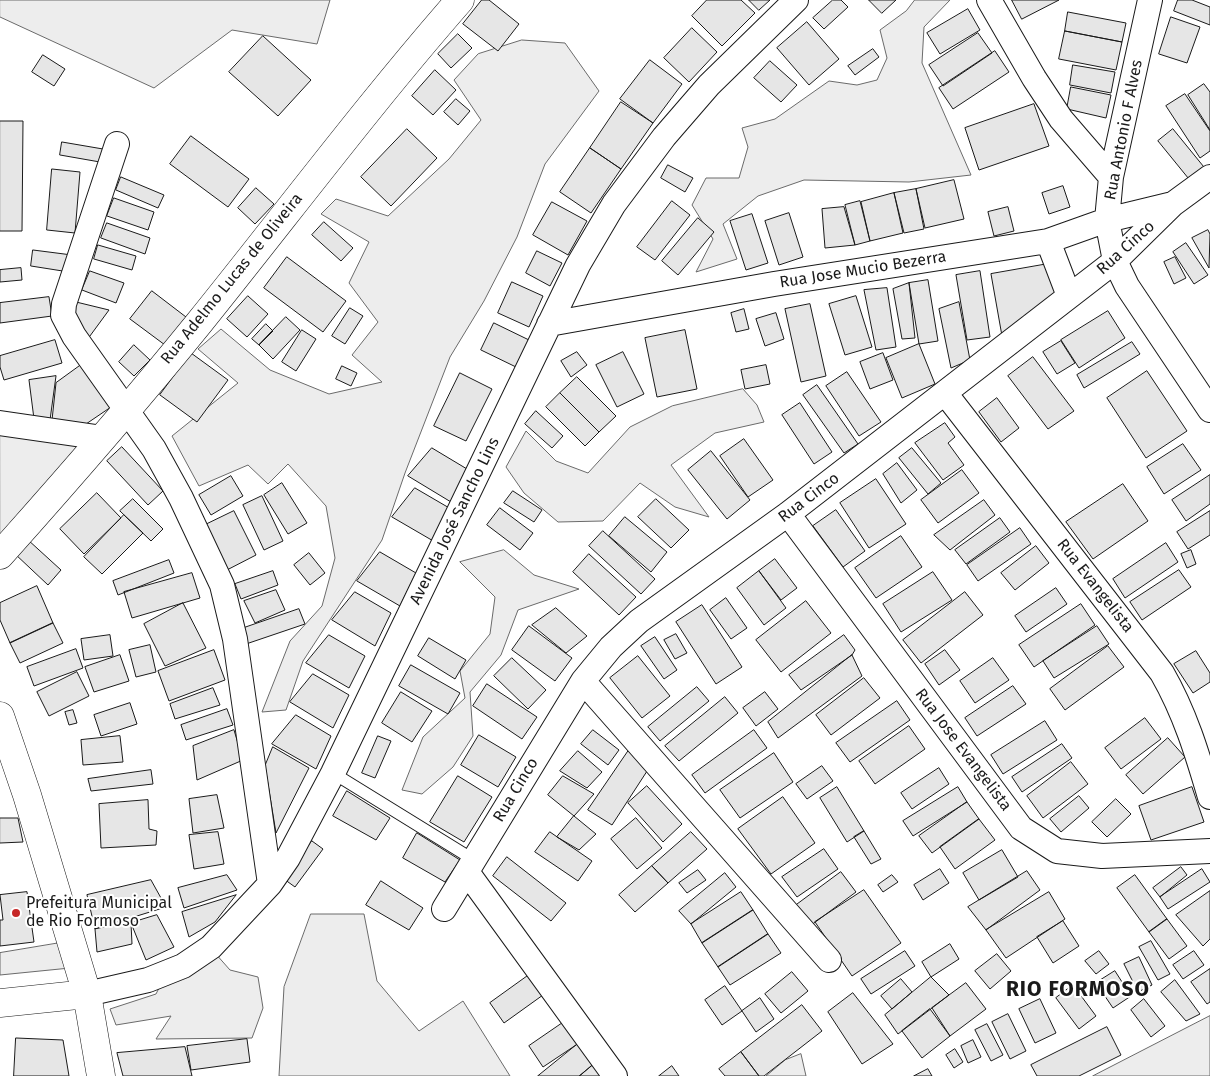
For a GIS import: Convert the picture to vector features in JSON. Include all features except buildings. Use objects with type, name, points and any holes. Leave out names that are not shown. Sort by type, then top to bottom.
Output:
[{"type":"street","name":"Rua Adelmo Lucas de Oliveira","points":[[0,555],[126,411],[409,58],[460,0]]},
{"type":"street","name":"Avenida José Sancho Lins","points":[[87,994],[148,980],[183,966],[211,947],[270,884],[288,858],[333,773],[578,265],[614,204],[664,137],[709,86],[796,0]]},
{"type":"street","points":[[989,0],[1034,78],[1061,119],[1081,145],[1111,177]]},
{"type":"street","name":"Rua Antonio F Alves","points":[[1150,0],[1111,177],[1107,220],[1115,261],[1127,286],[1156,333],[1210,410]]},
{"type":"street","points":[[117,144],[64,304],[63,315],[74,336],[154,449],[181,498],[222,585],[236,648],[270,884]]},
{"type":"street","name":"Rua Cinco","points":[[444,908],[583,681],[611,647],[639,621],[788,514],[1115,261],[1173,204],[1210,177]]},
{"type":"street","name":"Rua Jose Mucio Bezerra","points":[[550,324],[774,284],[1048,241],[1107,220],[1173,204]]},
{"type":"street","points":[[1048,241],[1068,296]]},
{"type":"street","name":"Rua Evangelista","points":[[945,394],[1162,673],[1179,703],[1193,737],[1210,797]]},
{"type":"street","points":[[0,423],[103,438]]},
{"type":"street","name":"Rua Jose Evangelista","points":[[788,514],[1021,828],[1040,842],[1057,851],[1102,856],[1210,851]]},
{"type":"street","points":[[583,681],[829,960]]},
{"type":"street","points":[[0,716],[27,795],[87,994],[101,1076]]},
{"type":"street","points":[[471,866],[615,1076]]},
{"type":"street","points":[[0,1003],[87,994]]},
{"type":"lane","points":[[333,773],[471,866]]},
{"type":"shaded area","points":[[0,0],[330,0],[317,44],[232,30],[154,88],[0,17]]},
{"type":"shaded area","points":[[915,0],[950,0],[924,27],[922,63],[971,175],[909,182],[804,180],[758,196],[723,224],[737,259],[696,272],[713,239],[692,205],[706,178],[739,178],[748,147],[742,128],[775,119],[829,81],[857,85],[877,80],[887,58],[880,30],[906,11]]},
{"type":"shaded area","points":[[522,40],[565,43],[599,91],[545,164],[517,237],[484,301],[450,357],[405,473],[382,540],[303,661],[286,710],[262,712],[290,641],[322,606],[335,558],[326,506],[288,464],[268,484],[248,465],[199,486],[172,436],[238,383],[198,349],[221,329],[270,370],[329,394],[382,382],[352,355],[378,322],[349,283],[369,242],[321,214],[336,199],[388,216],[449,159],[481,120],[454,80],[478,54]]},
{"type":"shaded area","points":[[743,389],[757,405],[764,422],[715,433],[671,465],[709,517],[675,507],[640,483],[603,521],[558,522],[524,493],[506,467],[526,431],[556,461],[588,473],[630,427],[672,406]]},
{"type":"shaded area","points":[[0,426],[98,439],[0,551]]},
{"type":"shaded area","points":[[504,550],[534,575],[579,589],[518,610],[501,655],[470,692],[473,736],[453,767],[422,794],[402,790],[423,737],[465,698],[460,671],[490,634],[495,597],[460,562]]},
{"type":"shaded area","points":[[311,914],[364,914],[377,981],[419,1031],[463,1001],[510,1076],[279,1076],[284,987]]},
{"type":"shaded area","points":[[66,942],[70,968],[0,975],[0,953]]},
{"type":"shaded area","points":[[215,953],[230,970],[258,977],[263,1008],[252,1038],[156,1039],[171,1016],[116,1025],[110,1009],[156,994],[160,986]]},
{"type":"shaded area","points":[[1210,1016],[1210,1076],[1093,1076]]},
{"type":"shaded area","points":[[801,1054],[806,1076],[766,1076],[785,1060]]},
{"type":"place","name":"Prefeitura Municipal de Rio Formoso","points":[[16,913]]},
{"type":"district","name":"RIO FORMOSO","points":[[1078,990]]}]
